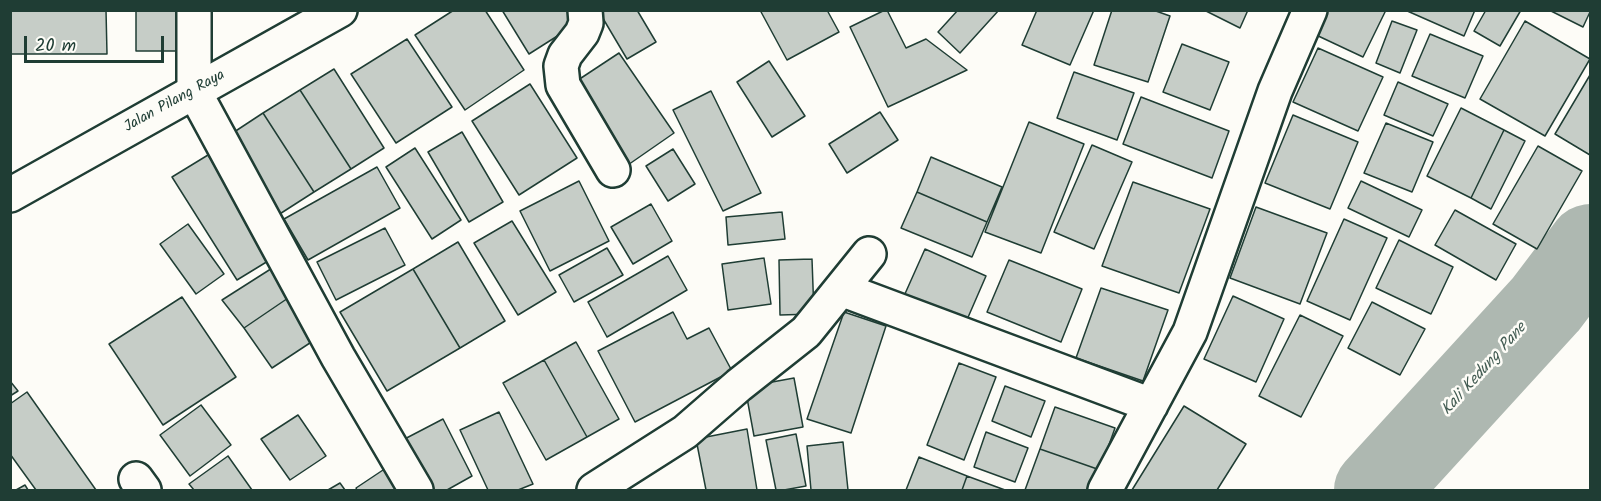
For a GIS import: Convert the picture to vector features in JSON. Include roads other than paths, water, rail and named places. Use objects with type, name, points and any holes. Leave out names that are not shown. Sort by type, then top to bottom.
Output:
[{"type":"main road","points":[[194,10],[194,92],[338,357],[416,490]]},
{"type":"main road","name":"Jalan Pilang Raya","points":[[10,195],[340,10]]},
{"type":"main road","points":[[585,10],[586,23],[582,33],[565,55],[561,66],[563,85],[613,170]]},
{"type":"main road","points":[[1105,490],[1190,332],[1275,91],[1310,10]]},
{"type":"main road","points":[[594,490],[685,432],[739,385],[806,332],[869,254]]},
{"type":"main road","points":[[841,289],[1151,405]]},
{"type":"waterway","name":"Kali Kedung Pane","points":[[1376,490],[1546,304],[1590,246]]}]
